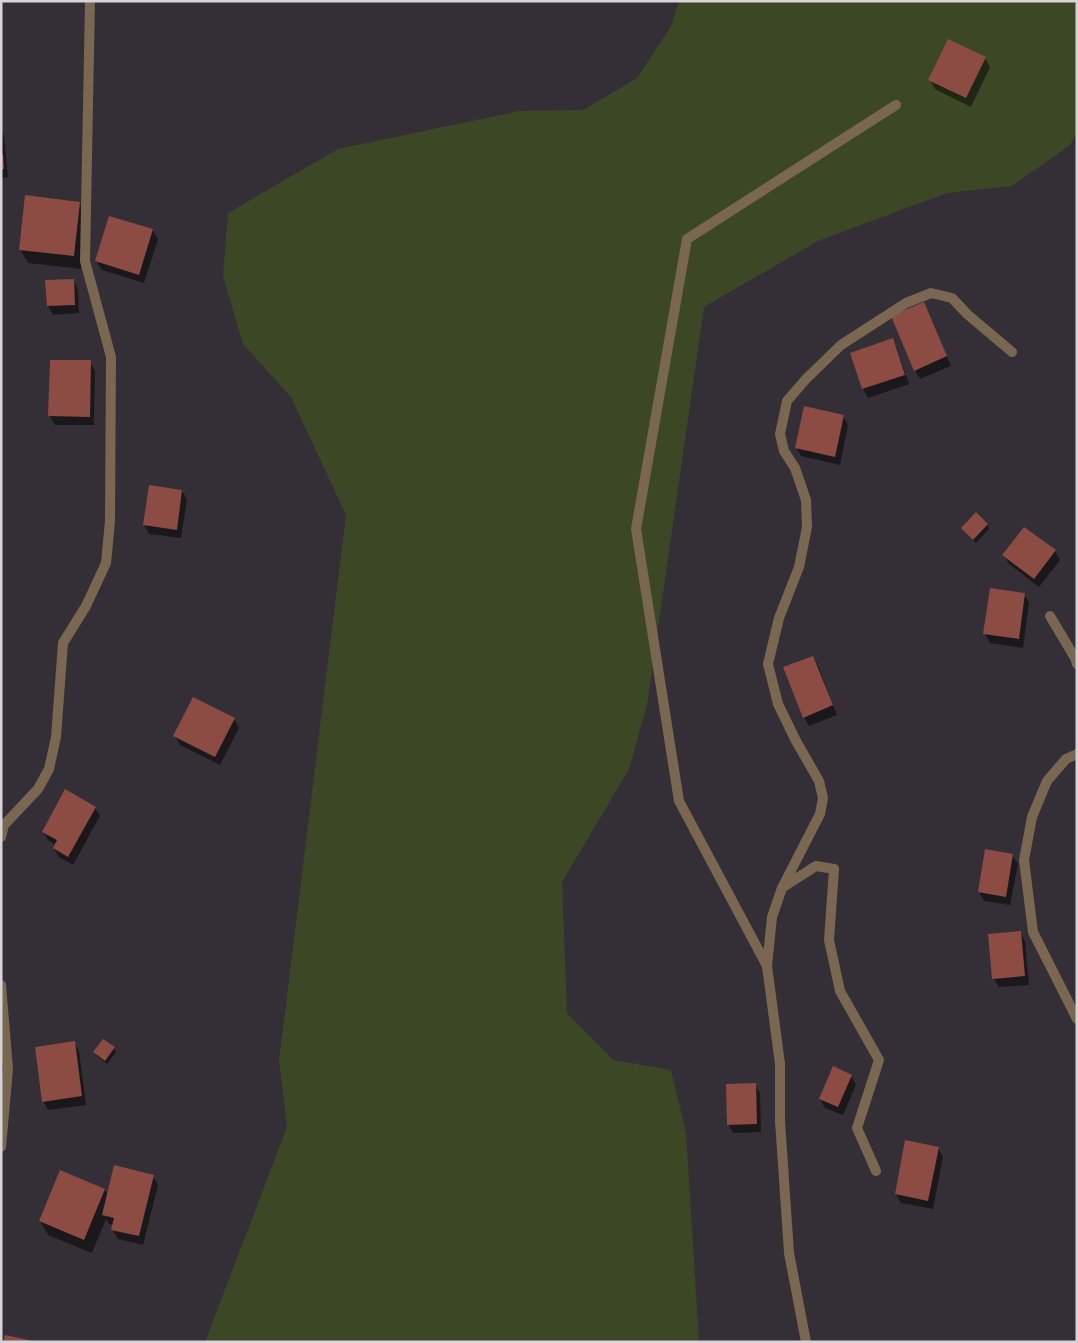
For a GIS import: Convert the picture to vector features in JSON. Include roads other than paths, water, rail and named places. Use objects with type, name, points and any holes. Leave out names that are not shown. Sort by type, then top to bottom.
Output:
[{"type":"street","points":[[1,837],[3,825],[38,789],[49,769],[56,737],[63,643],[86,606],[106,563],[110,521],[111,357],[85,261],[90,1]]},
{"type":"street","points":[[767,966],[678,801],[636,530],[687,239],[896,105]]},
{"type":"street","points":[[806,1342],[789,1253],[780,1121],[780,1064],[767,966],[772,917],[782,888],[820,814],[823,798],[819,781],[796,741],[778,704],[768,664],[779,618],[799,566],[807,527],[806,500],[795,468],[784,450],[780,434],[787,401],[840,345],[906,303],[931,293],[952,298],[967,314],[1012,352]]},
{"type":"street","points":[[1050,616],[1077,664]]},
{"type":"street","points":[[1077,754],[1066,758],[1047,781],[1032,817],[1024,860],[1033,932],[1077,1019]]},
{"type":"street","points":[[782,888],[816,866],[834,869],[829,940],[840,991],[879,1060],[857,1128],[876,1170]]},
{"type":"street","points":[[1,985],[8,1069],[1,1147]]}]
